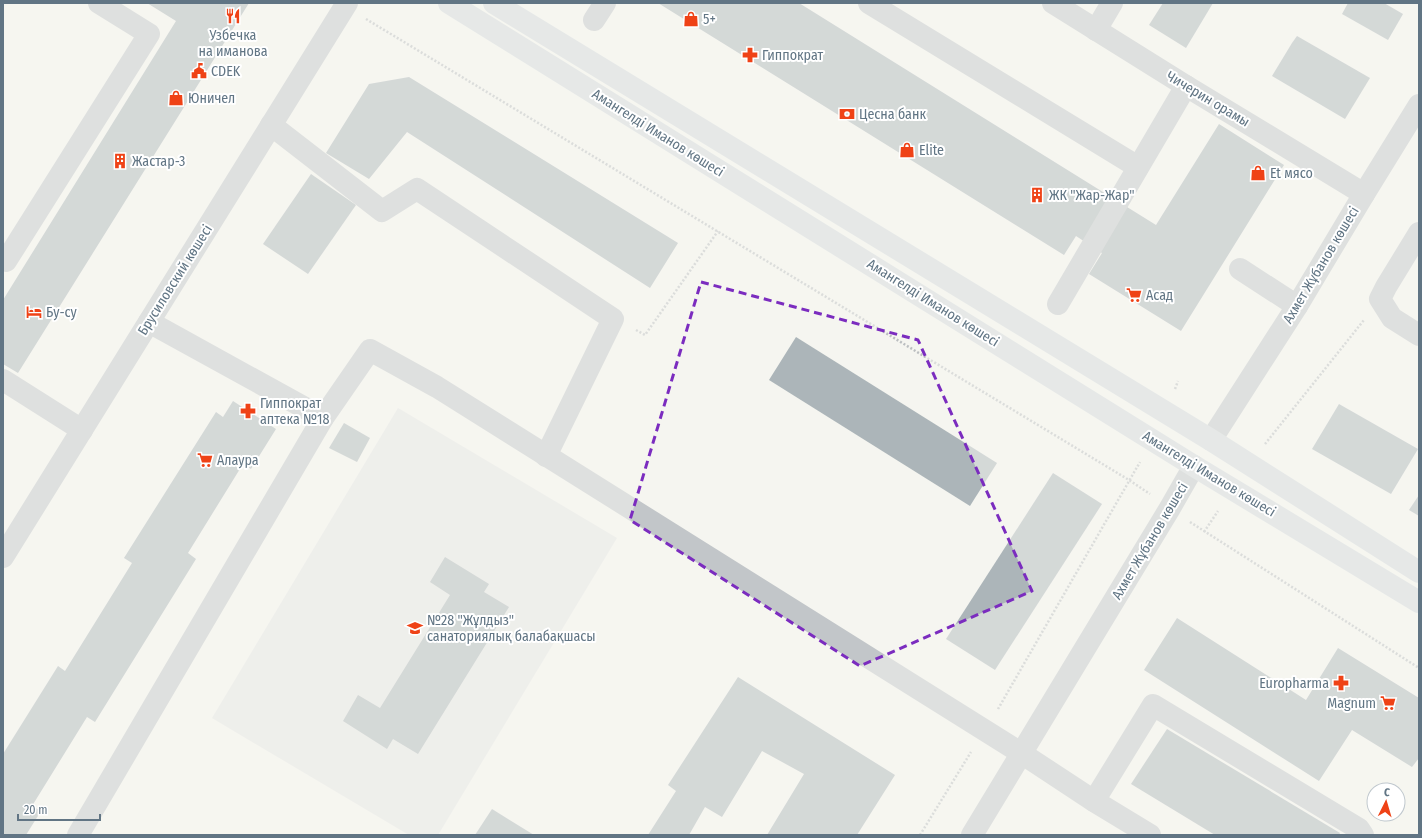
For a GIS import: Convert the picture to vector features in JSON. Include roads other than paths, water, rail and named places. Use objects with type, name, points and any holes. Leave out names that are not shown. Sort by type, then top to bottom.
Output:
[{"type":"main road","name":"Амангелді Иманов көшесі","points":[[449,3],[1194,466],[1419,602]]},
{"type":"main road","name":"Амангелді Иманов көшесі","points":[[494,3],[1211,440],[1419,572]]},
{"type":"main road","name":"Ахмет Жұбанов көшесі","points":[[1194,466],[1211,440]]},
{"type":"street","points":[[3,259],[6,261],[149,34],[99,3]]},
{"type":"street","points":[[869,3],[1138,167]]},
{"type":"street","name":"Чичерин орамы","points":[[1053,3],[1364,194]]},
{"type":"street","points":[[1096,30],[1112,3]]},
{"type":"street","name":"Брусиловский көшесі","points":[[3,557],[346,5]]},
{"type":"street","points":[[1058,304],[1186,86]]},
{"type":"street","name":"Ахмет Жұбанов көшесі","points":[[1211,440],[1297,306],[1419,105]]},
{"type":"street","points":[[271,125],[382,211],[417,188],[613,319],[546,456]]},
{"type":"street","points":[[1419,233],[1380,299],[1392,318],[1419,335]]},
{"type":"street","points":[[1240,269],[1297,306]]},
{"type":"street","points":[[149,322],[323,418]]},
{"type":"street","points":[[78,835],[323,418],[370,350],[437,388],[985,730],[1094,801],[1150,835]]},
{"type":"street","points":[[3,380],[82,430]]},
{"type":"street","name":"Ахмет Жұбанов көшесі","points":[[972,835],[1194,466]]},
{"type":"street","points":[[1094,801],[1152,705],[1359,829],[1364,835]]},
{"type":"place","name":"Узбечка на иманова","points":[[233,16]]},
{"type":"place","name":"5+","points":[[691,19]]},
{"type":"place","name":"Гиппократ","points":[[750,55]]},
{"type":"place","name":"CDEK","points":[[199,71]]},
{"type":"place","name":"Юничел","points":[[176,98]]},
{"type":"place","name":"Цесна банк","points":[[847,114]]},
{"type":"place","name":"Elite","points":[[907,150]]},
{"type":"place","name":"Жастар-3","points":[[120,161]]},
{"type":"place","name":"Et мясо","points":[[1258,173]]},
{"type":"place","name":"ЖК \"Жар-Жар\"","points":[[1037,195]]},
{"type":"place","name":"Асад","points":[[1134,295]]},
{"type":"place","name":"Бу-су","points":[[34,312]]},
{"type":"place","name":"Гиппократ аптека №18","points":[[248,411]]},
{"type":"place","name":"Алаура","points":[[205,460]]},
{"type":"place","name":"№28 \"Жұлдыз\" санаториялық балабақшасы","points":[[415,628]]},
{"type":"place","name":"Europharma","points":[[1341,683]]},
{"type":"place","name":"Magnum","points":[[1388,703]]}]
